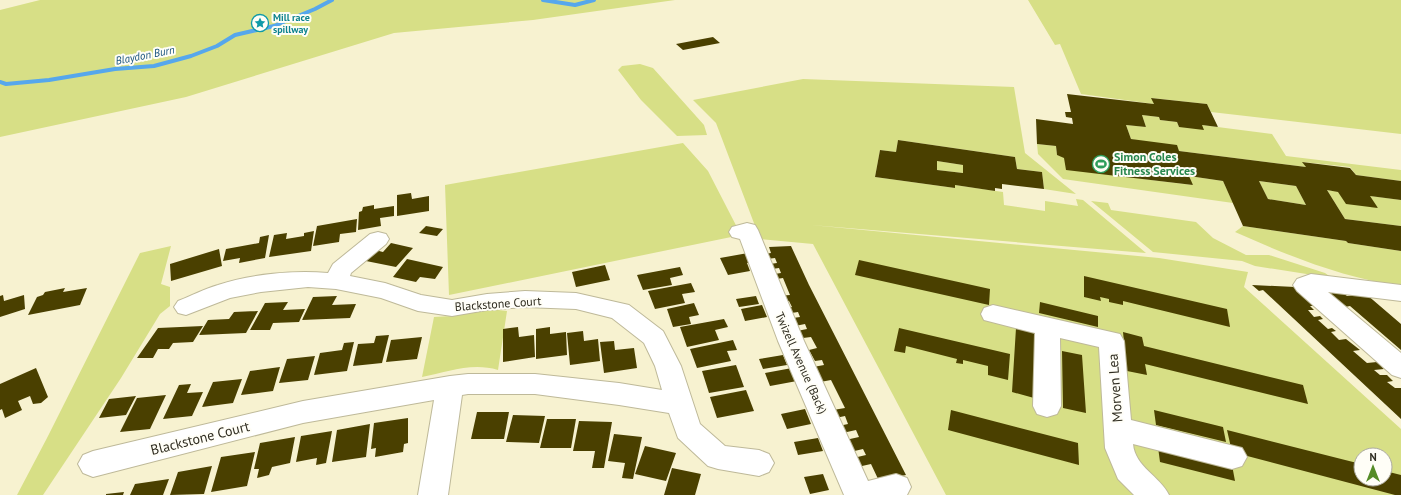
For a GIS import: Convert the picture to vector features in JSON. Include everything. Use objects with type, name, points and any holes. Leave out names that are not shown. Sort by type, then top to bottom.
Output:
[{"type":"street","name":"Twizell Avenue (Back)","points":[[743,231],[859,495]]},
{"type":"street","points":[[336,281],[341,269],[378,239]]},
{"type":"street","name":"Blackstone Court","points":[[186,307],[225,291],[261,284],[308,279],[336,281],[385,291],[418,303],[452,308],[488,302],[525,300],[576,301],[620,311],[654,337],[668,366],[688,430],[718,457],[759,463]]},
{"type":"street","points":[[1401,293],[1311,282],[1305,285],[1401,368]]},
{"type":"street","name":"Morven Lea","points":[[993,314],[1111,341],[1119,448],[1128,470],[1154,495]]},
{"type":"street","points":[[1047,406],[1048,327]]},
{"type":"street","name":"Blackstone Court","points":[[93,464],[303,412],[468,384],[535,384],[619,394],[679,404]]},
{"type":"street","points":[[434,495],[450,386]]},
{"type":"street","points":[[1118,429],[1232,457]]},
{"type":"street","points":[[866,495],[896,487]]},
{"type":"green space","points":[[40,0],[675,0],[533,20],[394,33],[186,97],[0,137],[0,10]]},
{"type":"green space","points":[[1028,0],[1401,0],[1401,134],[1211,112],[1207,104],[1152,98],[1154,104],[1081,94],[1060,44],[1055,45]]},
{"type":"green space","points":[[640,64],[653,68],[704,125],[707,135],[677,136],[641,100],[618,70],[622,66]]},
{"type":"green space","points":[[803,79],[1014,87],[1025,153],[1076,194],[1044,189],[1042,172],[1017,169],[1015,157],[898,140],[896,152],[880,150],[875,177],[955,188],[955,185],[1003,192],[1004,205],[1045,211],[1045,201],[1078,206],[1076,199],[1083,200],[1146,253],[811,225],[1159,258],[1248,272],[1244,287],[1401,429],[1401,495],[946,495],[813,244],[760,239],[716,123],[693,100]]},
{"type":"green space","points":[[1142,115],[1159,117],[1160,120],[1177,122],[1179,127],[1202,125],[1272,134],[1286,156],[1401,170],[1401,181],[1356,175],[1350,167],[1303,162],[1306,167],[1179,151],[1131,139],[1126,125],[1146,127]]},
{"type":"green space","points":[[683,143],[708,171],[741,235],[449,295],[445,185]]},
{"type":"green space","points":[[1037,144],[1056,146],[1057,155],[1143,179],[1192,185],[1189,176],[1223,181],[1233,203],[1063,179],[1038,154]]},
{"type":"green space","points":[[937,161],[963,165],[963,173],[937,170]]},
{"type":"green space","points":[[1259,181],[1296,186],[1306,205],[1268,199]]},
{"type":"green space","points":[[1327,190],[1401,200],[1401,226],[1345,219]]},
{"type":"green space","points":[[1091,201],[1108,203],[1111,210],[1196,222],[1213,238],[1246,255],[1269,255],[1325,273],[1332,278],[1255,266],[1242,261],[1153,252]]},
{"type":"green space","points":[[1243,226],[1346,241],[1348,243],[1401,251],[1401,286],[1358,278],[1296,258],[1235,232]]},
{"type":"green space","points":[[171,246],[161,284],[170,287],[170,306],[160,314],[121,378],[43,495],[17,495],[140,253]]},
{"type":"green space","points":[[480,308],[507,311],[498,370],[469,367],[422,377],[434,317],[452,316]]},
{"type":"building","points":[[713,37],[720,43],[683,50],[676,44]]},
{"type":"building","points":[[1067,94],[1154,104],[1151,98],[1207,104],[1218,127],[1202,125],[1204,130],[1179,127],[1177,122],[1160,120],[1159,117],[1142,115],[1146,127],[1126,125],[1131,139],[1177,145],[1179,151],[1306,167],[1302,162],[1350,168],[1356,175],[1401,181],[1401,200],[1370,196],[1378,208],[1346,204],[1338,192],[1327,190],[1345,219],[1401,226],[1401,251],[1348,243],[1346,241],[1243,226],[1223,181],[1189,176],[1193,185],[1066,170],[1064,158],[1057,155],[1056,146],[1037,144],[1036,119],[1073,124],[1072,118],[1066,117],[1065,112],[1071,112]],"holes":[[[1259,181],[1296,186],[1306,205],[1268,199]]]},
{"type":"building","points":[[898,140],[1015,157],[1017,169],[1042,172],[1044,189],[1002,184],[1002,189],[995,188],[995,191],[955,185],[955,188],[875,177],[880,150],[896,152]],"holes":[[[937,161],[963,165],[963,173],[937,170]]]},
{"type":"building","points":[[411,193],[412,199],[429,196],[429,211],[397,216],[397,195]]},
{"type":"building","points":[[374,205],[374,209],[394,206],[394,216],[380,218],[381,226],[358,230],[359,212],[362,211],[363,207]]},
{"type":"building","points":[[357,219],[356,232],[340,234],[339,242],[313,246],[317,226]]},
{"type":"building","points":[[426,226],[443,229],[437,236],[419,233]]},
{"type":"building","points":[[314,231],[311,251],[269,257],[274,235],[287,233],[286,239],[304,236],[304,233]]},
{"type":"building","points":[[269,235],[265,258],[239,263],[240,258],[223,261],[226,249],[259,243],[260,237]]},
{"type":"building","points":[[391,243],[413,248],[396,267],[361,260],[371,249],[383,252]]},
{"type":"building","points":[[791,246],[809,285],[906,475],[879,481],[871,464],[853,468],[849,459],[866,455],[863,449],[846,453],[841,441],[859,437],[856,430],[838,434],[834,427],[848,424],[845,416],[831,419],[827,411],[845,408],[831,380],[815,383],[808,368],[824,365],[822,360],[815,361],[809,350],[817,348],[811,337],[795,339],[792,332],[807,329],[805,324],[790,327],[786,319],[800,317],[798,312],[785,314],[783,309],[792,307],[789,301],[780,302],[777,296],[790,295],[783,278],[770,280],[768,275],[781,273],[779,268],[765,270],[763,265],[777,263],[775,258],[767,259],[765,254],[771,253],[769,247]]},
{"type":"building","points":[[219,249],[222,266],[171,281],[170,264]]},
{"type":"building","points":[[748,253],[752,262],[747,263],[750,271],[728,275],[720,258]]},
{"type":"building","points":[[407,259],[443,267],[435,279],[420,277],[416,282],[393,277]]},
{"type":"building","points":[[859,260],[990,289],[989,305],[855,275]]},
{"type":"building","points":[[605,265],[610,280],[576,287],[572,272]]},
{"type":"building","points":[[680,267],[683,275],[670,278],[672,285],[643,290],[637,275]]},
{"type":"building","points":[[1084,276],[1227,309],[1230,327],[1123,301],[1123,305],[1109,302],[1109,299],[1100,297],[1101,301],[1084,297]]},
{"type":"building","points":[[691,283],[695,292],[682,294],[685,303],[655,309],[648,291]]},
{"type":"building","points":[[1252,285],[1295,287],[1315,306],[1310,306],[1314,310],[1308,310],[1314,317],[1320,316],[1323,319],[1318,320],[1328,329],[1332,328],[1336,331],[1331,332],[1339,340],[1346,339],[1360,350],[1353,351],[1367,363],[1377,362],[1384,369],[1374,370],[1380,375],[1387,375],[1393,381],[1387,382],[1395,388],[1401,388],[1401,419],[1263,290],[1259,291]]},
{"type":"building","points":[[65,288],[63,292],[87,288],[80,305],[28,315],[37,297],[43,295],[45,292]]},
{"type":"building","points":[[1339,289],[1347,296],[1366,294],[1401,324],[1401,350],[1350,306],[1345,307],[1327,290]]},
{"type":"building","points":[[3,295],[4,301],[24,295],[25,309],[0,317],[0,296]]},
{"type":"building","points":[[337,296],[332,305],[356,304],[350,318],[302,320],[313,297]]},
{"type":"building","points":[[756,296],[759,304],[739,307],[736,299]]},
{"type":"building","points":[[288,302],[283,310],[305,309],[299,322],[273,323],[270,330],[250,330],[265,303]]},
{"type":"building","points":[[1040,302],[1098,316],[1098,327],[1039,313]]},
{"type":"building","points":[[694,303],[699,315],[689,317],[691,324],[673,327],[667,309]]},
{"type":"building","points":[[762,305],[767,317],[745,321],[741,309]]},
{"type":"building","points":[[258,311],[246,333],[199,335],[208,320],[229,319],[234,312]]},
{"type":"building","points":[[724,319],[728,327],[715,330],[719,340],[687,347],[680,327]]},
{"type":"building","points":[[203,326],[193,342],[173,343],[169,349],[158,349],[153,358],[137,358],[158,328]]},
{"type":"building","points":[[518,327],[519,337],[534,335],[535,357],[503,362],[503,329]]},
{"type":"building","points":[[550,327],[550,334],[566,332],[567,355],[536,359],[536,329]]},
{"type":"building","points":[[899,328],[1010,354],[1008,380],[988,375],[988,366],[963,360],[963,364],[956,363],[957,359],[906,346],[905,353],[894,351]]},
{"type":"building","points":[[1016,328],[1036,333],[1034,398],[1012,392]]},
{"type":"building","points":[[583,331],[584,341],[598,339],[600,361],[570,365],[567,333]]},
{"type":"building","points":[[1123,332],[1142,337],[1144,346],[1303,385],[1308,404],[1145,364],[1147,375],[1127,371]]},
{"type":"building","points":[[389,335],[382,363],[353,366],[358,344],[374,343],[376,336]]},
{"type":"building","points":[[422,337],[417,359],[386,362],[391,340]]},
{"type":"building","points":[[733,340],[737,350],[727,351],[731,361],[697,368],[690,349]]},
{"type":"building","points":[[614,341],[615,350],[634,348],[637,368],[604,373],[600,342]]},
{"type":"building","points":[[354,342],[347,371],[314,375],[320,353],[342,350],[344,343]]},
{"type":"building","points":[[1062,351],[1082,355],[1086,413],[1063,408]]},
{"type":"building","points":[[783,355],[787,365],[763,369],[759,359]]},
{"type":"building","points":[[315,356],[308,380],[279,383],[287,359]]},
{"type":"building","points":[[736,365],[744,387],[709,393],[702,371]]},
{"type":"building","points":[[280,367],[273,391],[241,395],[250,371]]},
{"type":"building","points":[[36,368],[48,397],[41,403],[33,404],[30,396],[18,401],[22,410],[5,418],[2,409],[0,410],[0,384]]},
{"type":"building","points":[[792,368],[797,381],[770,386],[765,373]]},
{"type":"building","points":[[242,379],[233,403],[202,407],[213,382]]},
{"type":"building","points":[[191,384],[187,393],[203,392],[192,416],[163,419],[179,385]]},
{"type":"building","points":[[746,390],[754,411],[717,418],[710,397]]},
{"type":"building","points":[[166,395],[150,429],[120,432],[137,398]]},
{"type":"building","points":[[136,396],[126,415],[99,418],[109,399]]},
{"type":"building","points":[[805,409],[811,424],[787,429],[781,414]]},
{"type":"building","points":[[951,410],[1078,443],[1079,465],[948,430]]},
{"type":"building","points":[[1154,410],[1223,427],[1226,442],[1156,425]]},
{"type":"building","points":[[477,412],[509,412],[504,439],[471,439]]},
{"type":"building","points":[[513,415],[545,416],[539,443],[506,442]]},
{"type":"building","points":[[408,418],[408,443],[404,444],[403,452],[375,457],[376,448],[371,449],[374,423]]},
{"type":"building","points":[[547,419],[576,419],[571,448],[540,448]]},
{"type":"building","points":[[579,421],[612,422],[604,468],[592,468],[595,451],[573,451]]},
{"type":"building","points":[[370,424],[366,457],[332,462],[337,430]]},
{"type":"building","points":[[1227,430],[1353,462],[1353,484],[1232,452]]},
{"type":"building","points":[[332,431],[326,463],[316,465],[317,458],[296,462],[301,436]]},
{"type":"building","points":[[614,434],[642,437],[633,479],[622,478],[625,463],[608,461]]},
{"type":"building","points":[[295,437],[290,463],[272,467],[269,475],[257,478],[259,469],[254,469],[260,443]]},
{"type":"building","points":[[818,438],[823,451],[798,455],[794,442]]},
{"type":"building","points":[[645,446],[676,453],[666,481],[635,474]]},
{"type":"building","points":[[1158,447],[1232,465],[1235,481],[1160,462]]},
{"type":"building","points":[[255,452],[247,486],[211,492],[221,457]]},
{"type":"building","points":[[212,466],[204,494],[170,495],[178,472]]},
{"type":"building","points":[[672,468],[701,474],[695,495],[664,495]]},
{"type":"building","points":[[1393,473],[1401,475],[1401,495],[1395,495],[1365,487],[1393,487]]},
{"type":"building","points":[[823,474],[829,490],[810,494],[804,477]]},
{"type":"building","points":[[169,479],[163,495],[130,495],[135,484]]},
{"type":"building","points":[[124,492],[123,495],[106,495],[106,494]]},
{"type":"waterway","name":"Blaydon Burn","points":[[0,82],[6,84],[49,80],[115,69],[154,66],[191,56],[217,46],[235,35],[274,26],[315,9],[332,0]]},
{"type":"waterway","name":"Blaydon Burn","points":[[543,0],[575,5],[594,0]]},
{"type":"place","name":"Mill race spillway","points":[[260,23]]},
{"type":"place","name":"Simon Coles Fitness Services","points":[[1101,164]]}]
